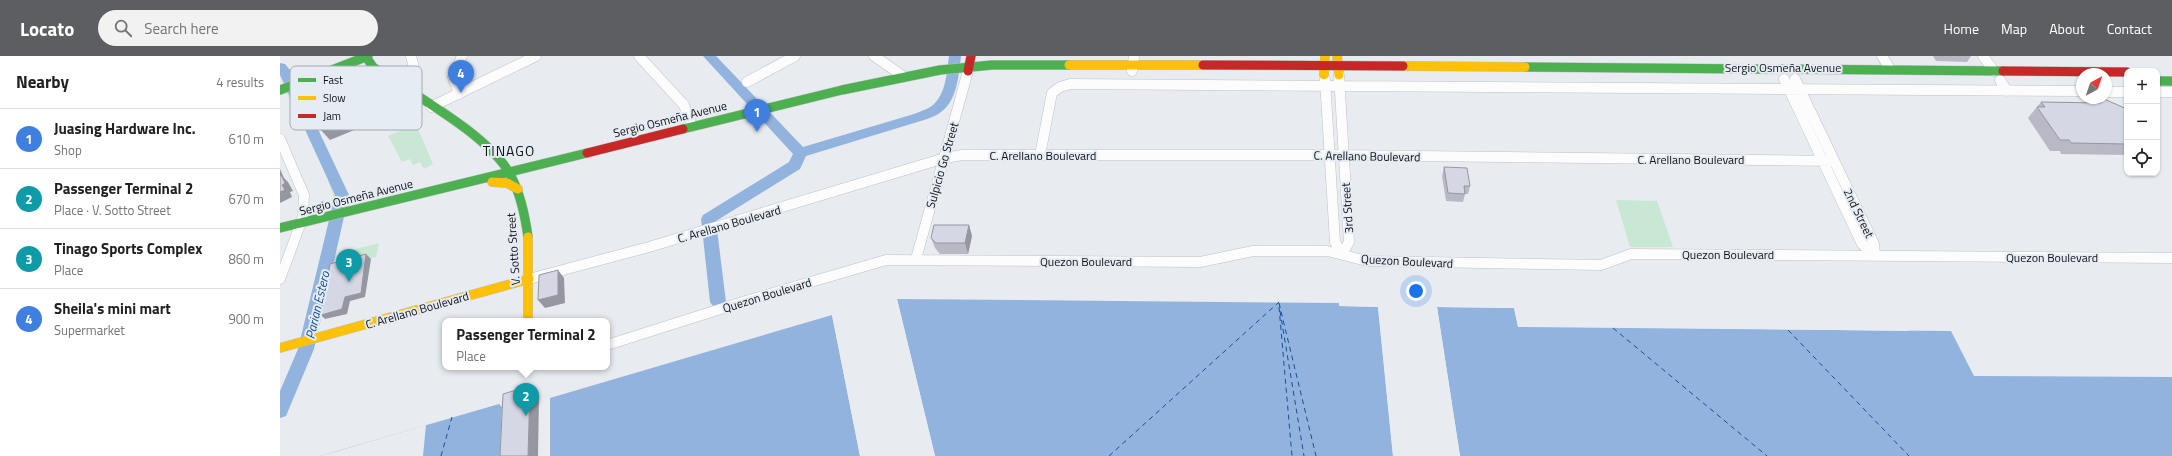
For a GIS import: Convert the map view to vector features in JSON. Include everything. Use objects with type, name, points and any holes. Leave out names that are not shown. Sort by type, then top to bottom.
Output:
[{"type":"main road","points":[[341,66],[367,56],[372,66]]},
{"type":"main road","points":[[969,69],[970,56]]},
{"type":"main road","points":[[1324,75],[1325,61]]},
{"type":"main road","points":[[1338,61],[1339,75]]},
{"type":"main road","name":"Sergio Osmeña Avenue","points":[[774,109],[958,70],[1133,64],[1338,61],[1702,70],[1890,69],[2124,72]]},
{"type":"main road","name":"Sergio Osmeña Avenue","points":[[1133,64],[1324,75],[1375,76]]},
{"type":"main road","name":"Sergio Osmeña Avenue","points":[[514,180],[530,172],[902,76],[946,72]]},
{"type":"main road","points":[[2160,72],[2172,72]]},
{"type":"main road","name":"Sergio Osmeña Avenue","points":[[1752,79],[2076,80]]},
{"type":"main road","points":[[2112,81],[2124,81]]},
{"type":"main road","points":[[2160,81],[2172,81]]},
{"type":"main road","points":[[280,90],[290,86]]},
{"type":"main road","points":[[422,99],[476,136],[499,160],[514,180],[507,183],[488,179],[499,160]]},
{"type":"main road","name":"Sergio Osmeña Avenue","points":[[280,236],[299,227],[488,179],[514,180],[692,126],[754,114]]},
{"type":"main road","name":"V. Sotto Street","points":[[514,180],[526,229],[529,279],[528,318]]},
{"type":"main road","name":"Sergio Osmeña Avenue","points":[[280,228],[299,227]]},
{"type":"main road","name":"C. Arellano Boulevard","points":[[280,348],[529,279]]},
{"type":"street","points":[[411,56],[414,66]]},
{"type":"street","points":[[458,94],[453,77],[462,56]]},
{"type":"street","points":[[431,106],[536,56]]},
{"type":"street","points":[[639,56],[684,105],[692,126]]},
{"type":"street","points":[[747,82],[795,56]]},
{"type":"street","points":[[874,56],[902,76]]},
{"type":"street","points":[[1882,56],[1890,69]]},
{"type":"street","points":[[1983,56],[1994,71]]},
{"type":"street","name":"Sulpicio Go Street","points":[[916,259],[969,69]]},
{"type":"street","name":"3rd Street","points":[[1324,75],[1331,155],[1335,242],[1342,254],[1349,242],[1339,75]]},
{"type":"street","name":"2nd Street","points":[[1784,79],[1862,244],[1875,255]]},
{"type":"street","name":"2nd Street","points":[[1795,79],[1874,244],[1875,255]]},
{"type":"street","points":[[2000,80],[2007,91]]},
{"type":"street","points":[[1040,155],[1052,93],[1064,85],[1168,84],[1325,87],[2076,91]]},
{"type":"street","points":[[2112,92],[2124,92]]},
{"type":"street","points":[[2160,92],[2172,92]]},
{"type":"street","points":[[280,139],[304,195],[299,227],[280,279]]},
{"type":"street","name":"C. Arellano Boulevard","points":[[529,279],[727,224],[945,158],[962,155],[1343,155],[1834,160]]},
{"type":"street","name":"Quezon Boulevard","points":[[610,344],[880,261],[916,259],[1200,262],[1253,251],[1327,251],[1367,262],[1601,265],[1610,263],[1631,254],[2172,258]]},
{"type":"green space","points":[[290,91],[290,100],[286,92]]},
{"type":"green space","points":[[305,130],[314,130],[349,206],[338,208],[328,181],[331,180]]},
{"type":"green space","points":[[402,130],[419,130],[433,164],[424,169],[420,162],[413,165],[410,159],[402,162],[388,136]]},
{"type":"green space","points":[[1616,200],[1657,201],[1673,247],[1630,247]]},
{"type":"green space","points":[[379,243],[376,257],[336,267],[339,253]]},
{"type":"water","points":[[897,299],[1339,303],[1339,306],[1378,307],[1393,456],[935,456]]},
{"type":"water","points":[[1437,307],[1514,308],[1518,327],[1951,331],[1974,376],[2172,377],[2172,456],[1460,456]]},
{"type":"water","points":[[832,315],[860,456],[550,456],[550,398]]},
{"type":"water","points":[[499,404],[502,407],[500,456],[320,456]]},
{"type":"pier","points":[[897,299],[935,456],[933,456],[895,300]]},
{"type":"pier","points":[[1339,301],[1341,304],[1380,306],[1395,456],[1393,456],[1378,307],[1339,306]]},
{"type":"pier","points":[[1436,305],[1514,306],[1519,325],[1908,329],[1908,331],[1518,326],[1514,308],[1437,307],[1460,456],[1458,456],[1435,307]]},
{"type":"pier","points":[[832,315],[834,315],[862,456],[860,456]]},
{"type":"pier","points":[[426,425],[423,456],[320,456],[338,451]]},
{"type":"building","points":[[2041,102],[2076,103],[2076,104],[2112,104],[2112,102],[2124,108],[2124,144],[2071,143],[2069,140],[2060,140],[2037,107],[2045,107]]},
{"type":"building","points":[[1444,167],[1467,168],[1470,186],[1464,186],[1465,194],[1448,193]]},
{"type":"building","points":[[280,175],[285,183],[282,185],[285,190],[280,192]]},
{"type":"building","points":[[934,225],[969,225],[965,243],[936,243],[931,238]]},
{"type":"building","points":[[366,254],[361,293],[345,297],[342,309],[321,315],[330,264]]},
{"type":"building","points":[[558,270],[558,295],[538,300],[539,275]]},
{"type":"building","points":[[530,386],[528,456],[500,456],[503,394]]},
{"type":"waterway","points":[[709,56],[800,153]]},
{"type":"waterway","points":[[800,153],[919,117],[935,110],[943,102],[946,96],[952,76],[955,56]]},
{"type":"waterway","name":"Parian Estero","points":[[280,67],[284,70],[290,83]]},
{"type":"waterway","name":"Parian Estero","points":[[280,411],[306,349],[342,195],[312,130]]},
{"type":"waterway","points":[[718,302],[708,219],[795,165],[800,153]]},
{"type":"ferry route","points":[[1109,456],[1279,302]]},
{"type":"ferry route","points":[[1279,303],[1316,456]]},
{"type":"ferry route","points":[[1279,307],[1292,456]]},
{"type":"ferry route","points":[[1280,311],[1304,456]]},
{"type":"ferry route","points":[[1613,328],[1767,456]]},
{"type":"ferry route","points":[[1788,330],[1909,456]]},
{"type":"ferry route","points":[[441,456],[452,417]]},
{"type":"traffic: fast","points":[[342,66],[368,56]]},
{"type":"traffic: fast","points":[[366,57],[372,66]]},
{"type":"traffic: fast","points":[[683,129],[842,90],[940,70],[992,65],[1069,65]]},
{"type":"traffic: fast","points":[[1525,67],[2003,71]]},
{"type":"traffic: fast","points":[[2160,81],[2172,81]]},
{"type":"traffic: fast","points":[[280,90],[290,86]]},
{"type":"traffic: fast","points":[[422,100],[454,121],[487,146],[500,159],[519,192],[525,212],[528,237]]},
{"type":"traffic: fast","points":[[280,228],[587,153]]},
{"type":"traffic: slow","points":[[1324,75],[1325,56]]},
{"type":"traffic: slow","points":[[1337,56],[1339,75]]},
{"type":"traffic: slow","points":[[1069,65],[1203,65]]},
{"type":"traffic: slow","points":[[1403,66],[1525,67]]},
{"type":"traffic: slow","points":[[492,182],[507,183],[518,189]]},
{"type":"traffic: slow","points":[[528,237],[528,318]]},
{"type":"traffic: slow","points":[[280,348],[529,279]]},
{"type":"traffic: jam","points":[[968,71],[971,56]]},
{"type":"traffic: jam","points":[[1203,65],[1403,66]]},
{"type":"traffic: jam","points":[[2003,71],[2124,72]]},
{"type":"traffic: jam","points":[[587,153],[683,129]]},
{"type":"place","name":"Sheila's mini mart","points":[[461,93]]},
{"type":"place","name":"Juasing Hardware Inc.","points":[[757,132]]},
{"type":"place","name":"Tinago Sports Complex","points":[[349,282]]},
{"type":"place","name":"Passenger Terminal 2","points":[[526,416]]},
{"type":"district","name":"TINAGO","points":[[509,150]]}]
